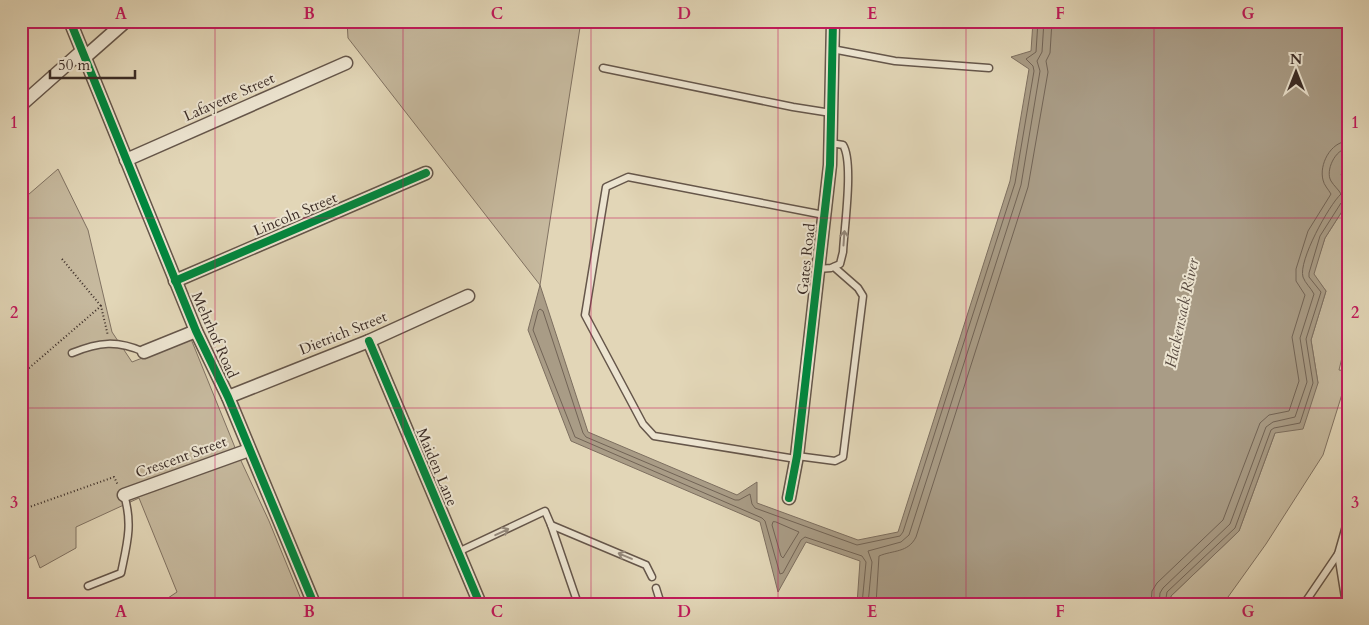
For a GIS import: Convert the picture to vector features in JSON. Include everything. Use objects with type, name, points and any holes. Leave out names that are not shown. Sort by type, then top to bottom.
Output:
[{"type":"street","name":"Mehrhof Road","points":[[70,21],[196,332],[228,397],[314,604]]},
{"type":"street","points":[[21,105],[126,21]]},
{"type":"street","name":"Gates Road","points":[[789,498],[797,458],[830,165],[833,21]]},
{"type":"street","name":"Lafayette Street","points":[[126,160],[346,63]]},
{"type":"street","name":"Lincoln Street","points":[[175,281],[426,173]]},
{"type":"street","name":"Dietrich Street","points":[[228,397],[369,341],[468,296]]},
{"type":"street","points":[[144,352],[196,332]]},
{"type":"street","name":"Maiden Lane","points":[[369,341],[480,604]]},
{"type":"street","name":"Crescent Street","points":[[124,495],[249,450]]},
{"type":"lane","points":[[832,49],[896,61],[989,68]]},
{"type":"lane","points":[[603,68],[831,113]]},
{"type":"lane","points":[[818,269],[834,267],[840,264],[843,252],[848,175],[845,148],[843,145],[831,143]]},
{"type":"lane","points":[[824,215],[628,177],[606,187],[585,315],[643,424],[654,436],[797,458],[835,461],[843,457],[863,296],[858,288],[834,267]]},
{"type":"lane","points":[[72,353],[91,345],[109,343],[131,346],[144,352]]},
{"type":"lane","points":[[88,586],[121,573],[130,523],[129,510],[124,495]]},
{"type":"lane","points":[[458,552],[545,511],[578,604]]},
{"type":"lane","points":[[1304,604],[1338,554],[1348,519]]},
{"type":"lane","points":[[551,525],[646,565],[652,577]]},
{"type":"lane","points":[[1338,554],[1346,604]]},
{"type":"lane","points":[[656,588],[661,604]]},
{"type":"path","points":[[62,259],[101,306],[109,343]]},
{"type":"path","points":[[21,376],[101,306]]},
{"type":"path","points":[[21,510],[114,477],[124,495]]},
{"type":"shaded area","points":[[347,21],[581,21],[540,285],[348,38]]},
{"type":"shaded area","points":[[1348,153],[1348,183],[1341,175]]},
{"type":"shaded area","points":[[58,169],[88,230],[112,332],[132,362],[191,339],[236,450],[269,521],[303,604],[159,604],[177,592],[139,498],[76,527],[76,548],[40,568],[35,555],[21,563],[21,201]]},
{"type":"shaded area","points":[[1348,202],[1348,333],[1339,370],[1348,371],[1348,375],[1323,455],[1266,544],[1223,604],[1170,604],[1171,596],[1239,531],[1275,433],[1318,383],[1311,340],[1326,291],[1313,274],[1325,238]]},
{"type":"water","name":"Hackensack River","points":[[1033,21],[1348,21],[1348,153],[1341,175],[1348,183],[1348,202],[1325,238],[1314,274],[1326,291],[1311,340],[1318,383],[1303,429],[1275,433],[1239,531],[1171,596],[1170,604],[857,604],[860,561],[806,542],[778,592],[760,522],[571,441],[528,330],[540,285],[588,432],[737,495],[757,482],[757,503],[858,540],[898,532],[1010,181],[1029,69],[1011,57],[1031,51]]},
{"type":"cycle path","points":[[70,21],[196,331],[228,397],[314,604]]},
{"type":"cycle path","points":[[789,498],[797,456],[830,165],[833,21]]},
{"type":"cycle path","points":[[175,281],[426,173]]},
{"type":"cycle path","points":[[369,341],[480,604]]}]
